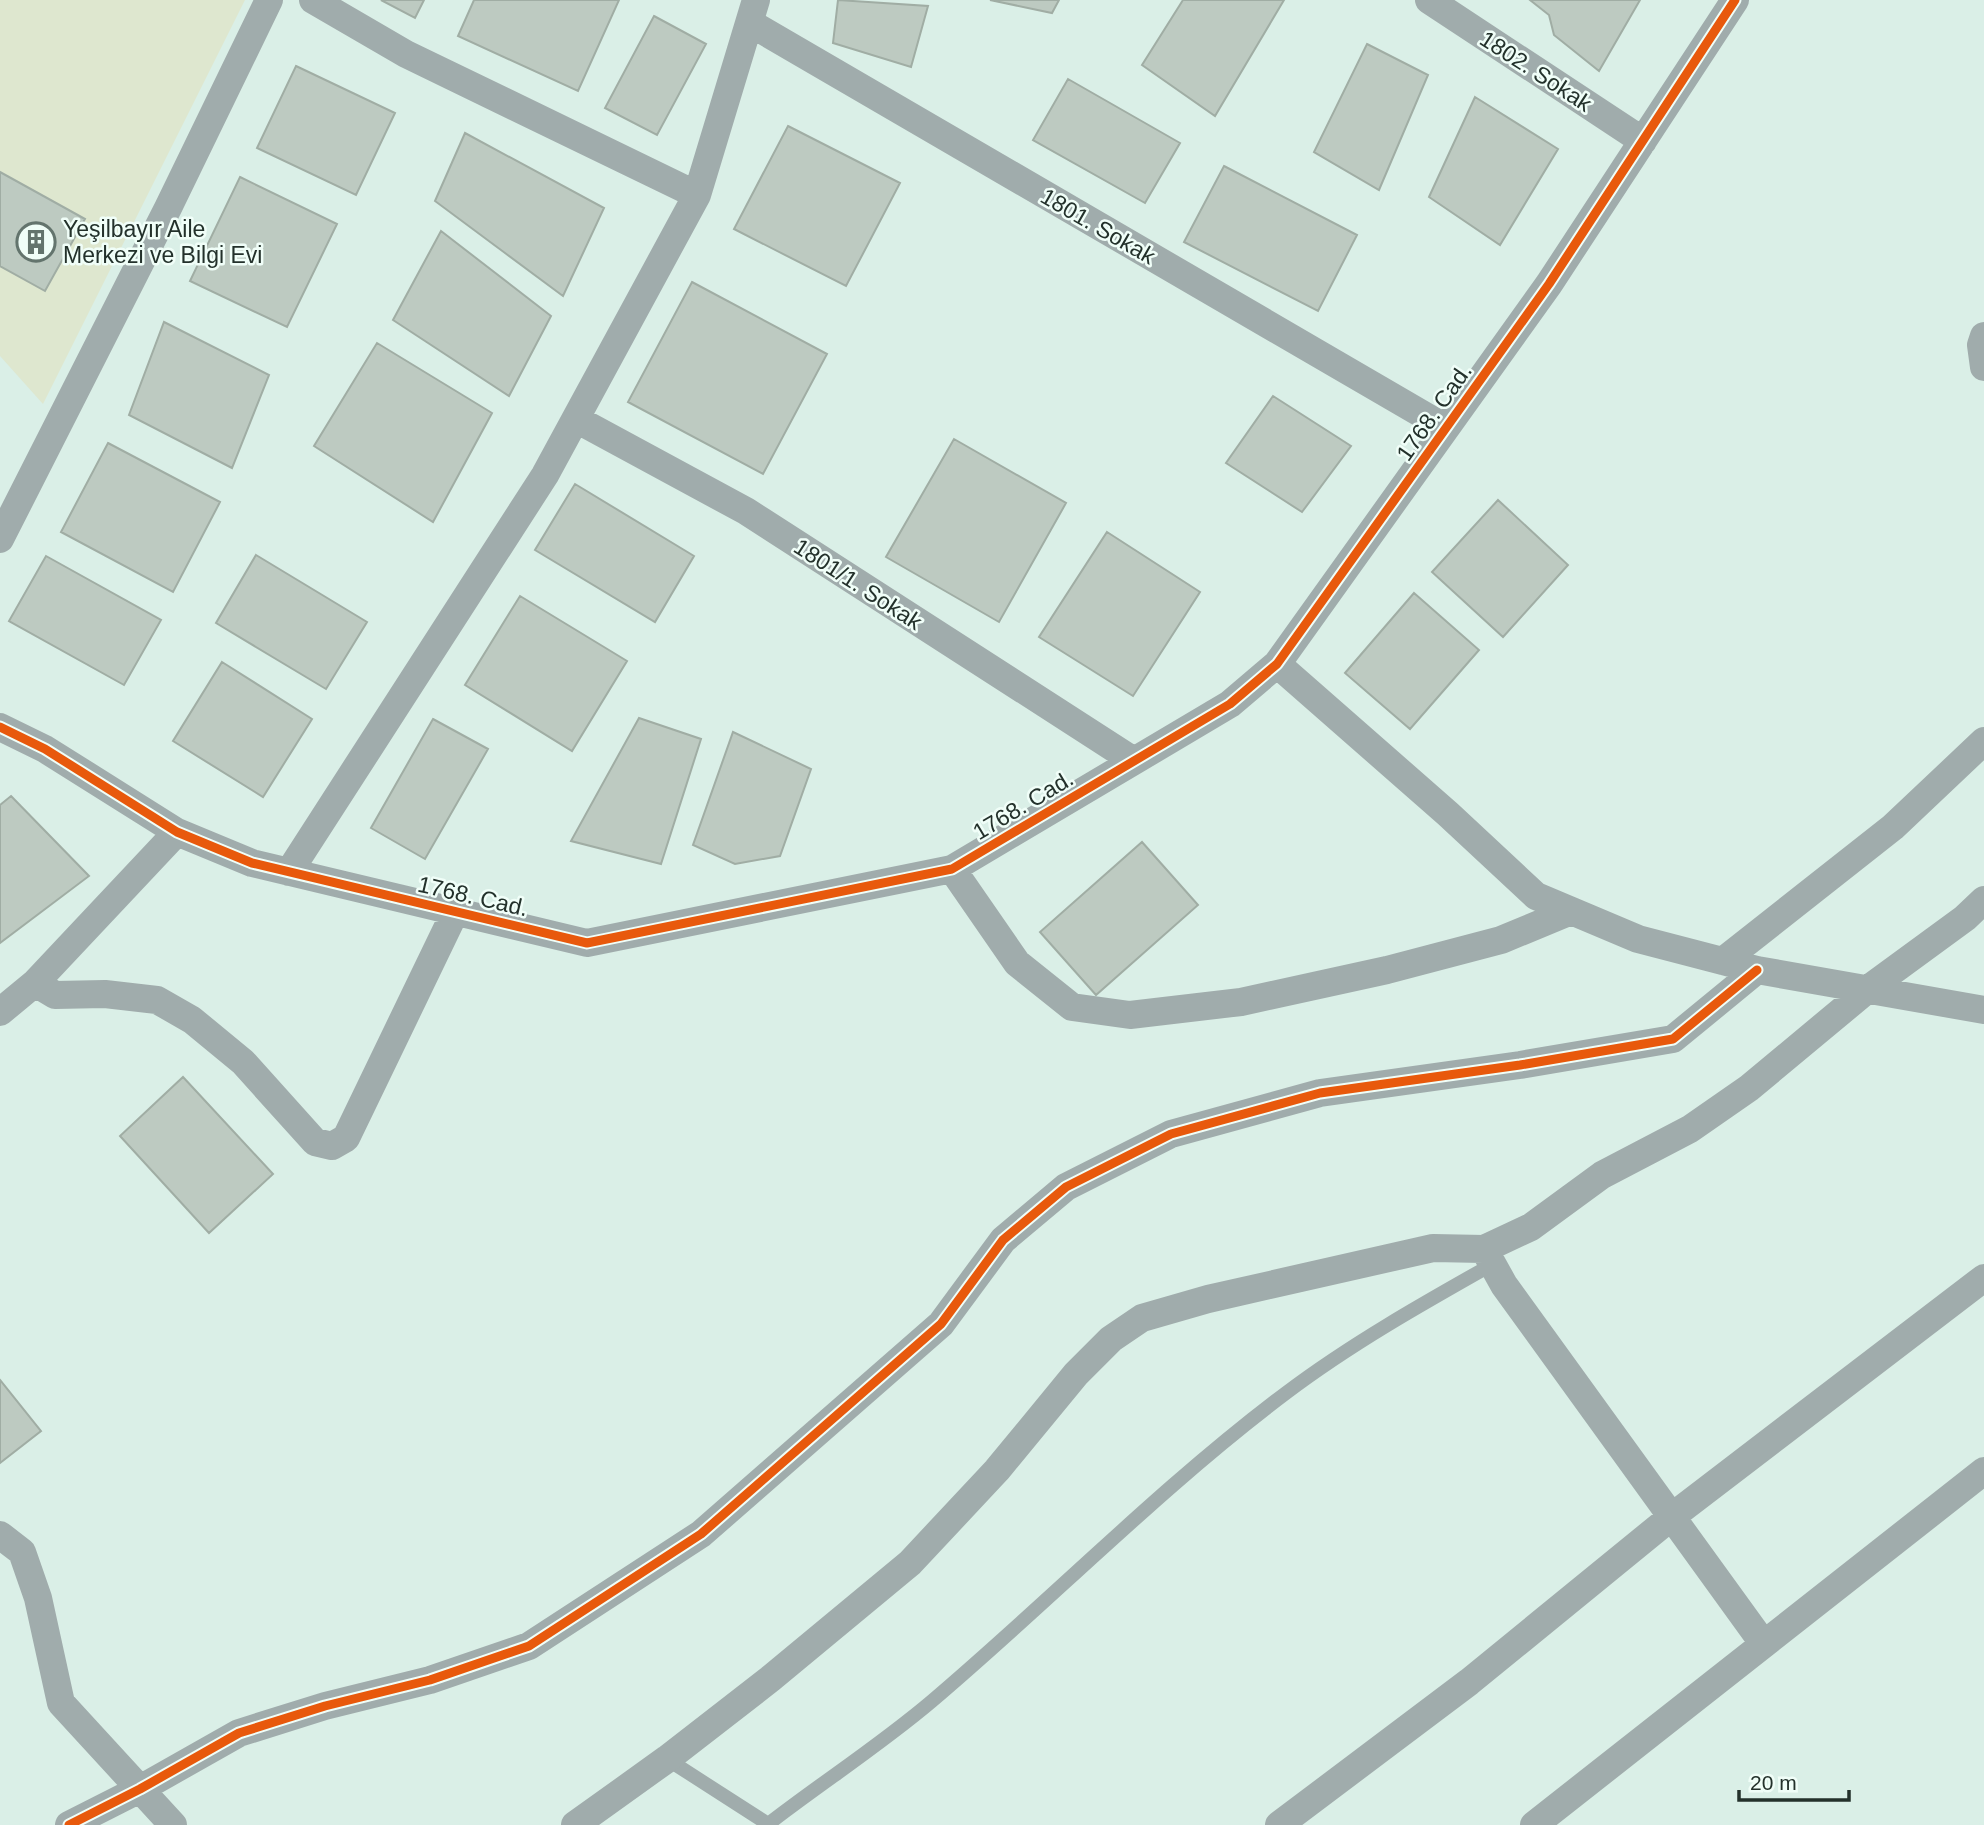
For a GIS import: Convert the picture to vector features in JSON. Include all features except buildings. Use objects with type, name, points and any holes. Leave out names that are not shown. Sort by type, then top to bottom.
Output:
[{"type":"street","points":[[0,539],[168,208],[269,0]]},
{"type":"street","points":[[313,0],[406,54],[697,195]]},
{"type":"street","name":"1802. Sokak","points":[[1429,0],[1643,141]]},
{"type":"street","name":"1768. Cad.","points":[[0,727],[46,749],[177,832],[252,863],[587,943],[951,869],[1230,704],[1277,664],[1549,284],[1735,0]]},
{"type":"street","points":[[289,872],[545,475],[697,195],[753,11]]},
{"type":"street","name":"1801. Sokak","points":[[753,11],[1446,428]]},
{"type":"street","points":[[1984,336],[1981,345],[1984,367]]},
{"type":"street","name":"1801/1. Sokak","points":[[576,419],[746,512],[1134,761]]},
{"type":"street","points":[[1277,664],[1448,814],[1536,896],[1638,939],[1757,970],[1984,1010]]},
{"type":"street","points":[[1723,961],[1893,827],[1984,741]]},
{"type":"street","points":[[0,1012],[35,983],[177,832]]},
{"type":"street","points":[[951,869],[1017,962],[1072,1007],[1130,1015],[1241,1002],[1387,970],[1501,940],[1571,911]]},
{"type":"street","points":[[575,1825],[667,1759],[770,1679],[910,1563],[997,1471],[1076,1374],[1111,1339],[1142,1318],[1208,1299],[1433,1248],[1488,1257],[1602,1175],[1689,1129],[1749,1088],[1868,989],[1965,918],[1984,900]]},
{"type":"street","points":[[35,983],[55,995],[106,994],[158,1000],[192,1020],[243,1062],[315,1142],[332,1146],[346,1138],[455,912]]},
{"type":"street","points":[[69,1825],[140,1789],[239,1733],[325,1706],[430,1680],[529,1646],[701,1534],[941,1324],[1003,1240],[1066,1187],[1171,1134],[1320,1093],[1520,1065],[1673,1039],[1757,970]]},
{"type":"street","points":[[1488,1257],[1504,1285],[1763,1643]]},
{"type":"street","points":[[1279,1825],[1469,1682],[1671,1518],[1984,1278]]},
{"type":"street","points":[[1534,1825],[1984,1471]]},
{"type":"street","points":[[0,1535],[22,1552],[38,1598],[61,1703],[173,1825]]},
{"type":"lane","points":[[667,1759],[767,1825],[929,1703],[1137,1516],[1287,1392],[1488,1257]]},
{"type":"green space","points":[[0,0],[245,0],[43,404],[0,356]]},
{"type":"cycle path","points":[[0,727],[45,749],[177,832],[252,863],[587,943],[952,869],[1230,704],[1277,664],[1549,284],[1735,0]]},
{"type":"cycle path","points":[[69,1825],[140,1789],[239,1733],[325,1706],[430,1680],[529,1646],[701,1534],[941,1324],[1003,1240],[1066,1187],[1171,1134],[1320,1093],[1520,1065],[1673,1039],[1757,970]]},
{"type":"place","name":"Yeşilbayır Aile Merkezi ve Bilgi Evi","points":[[36,242]]}]
